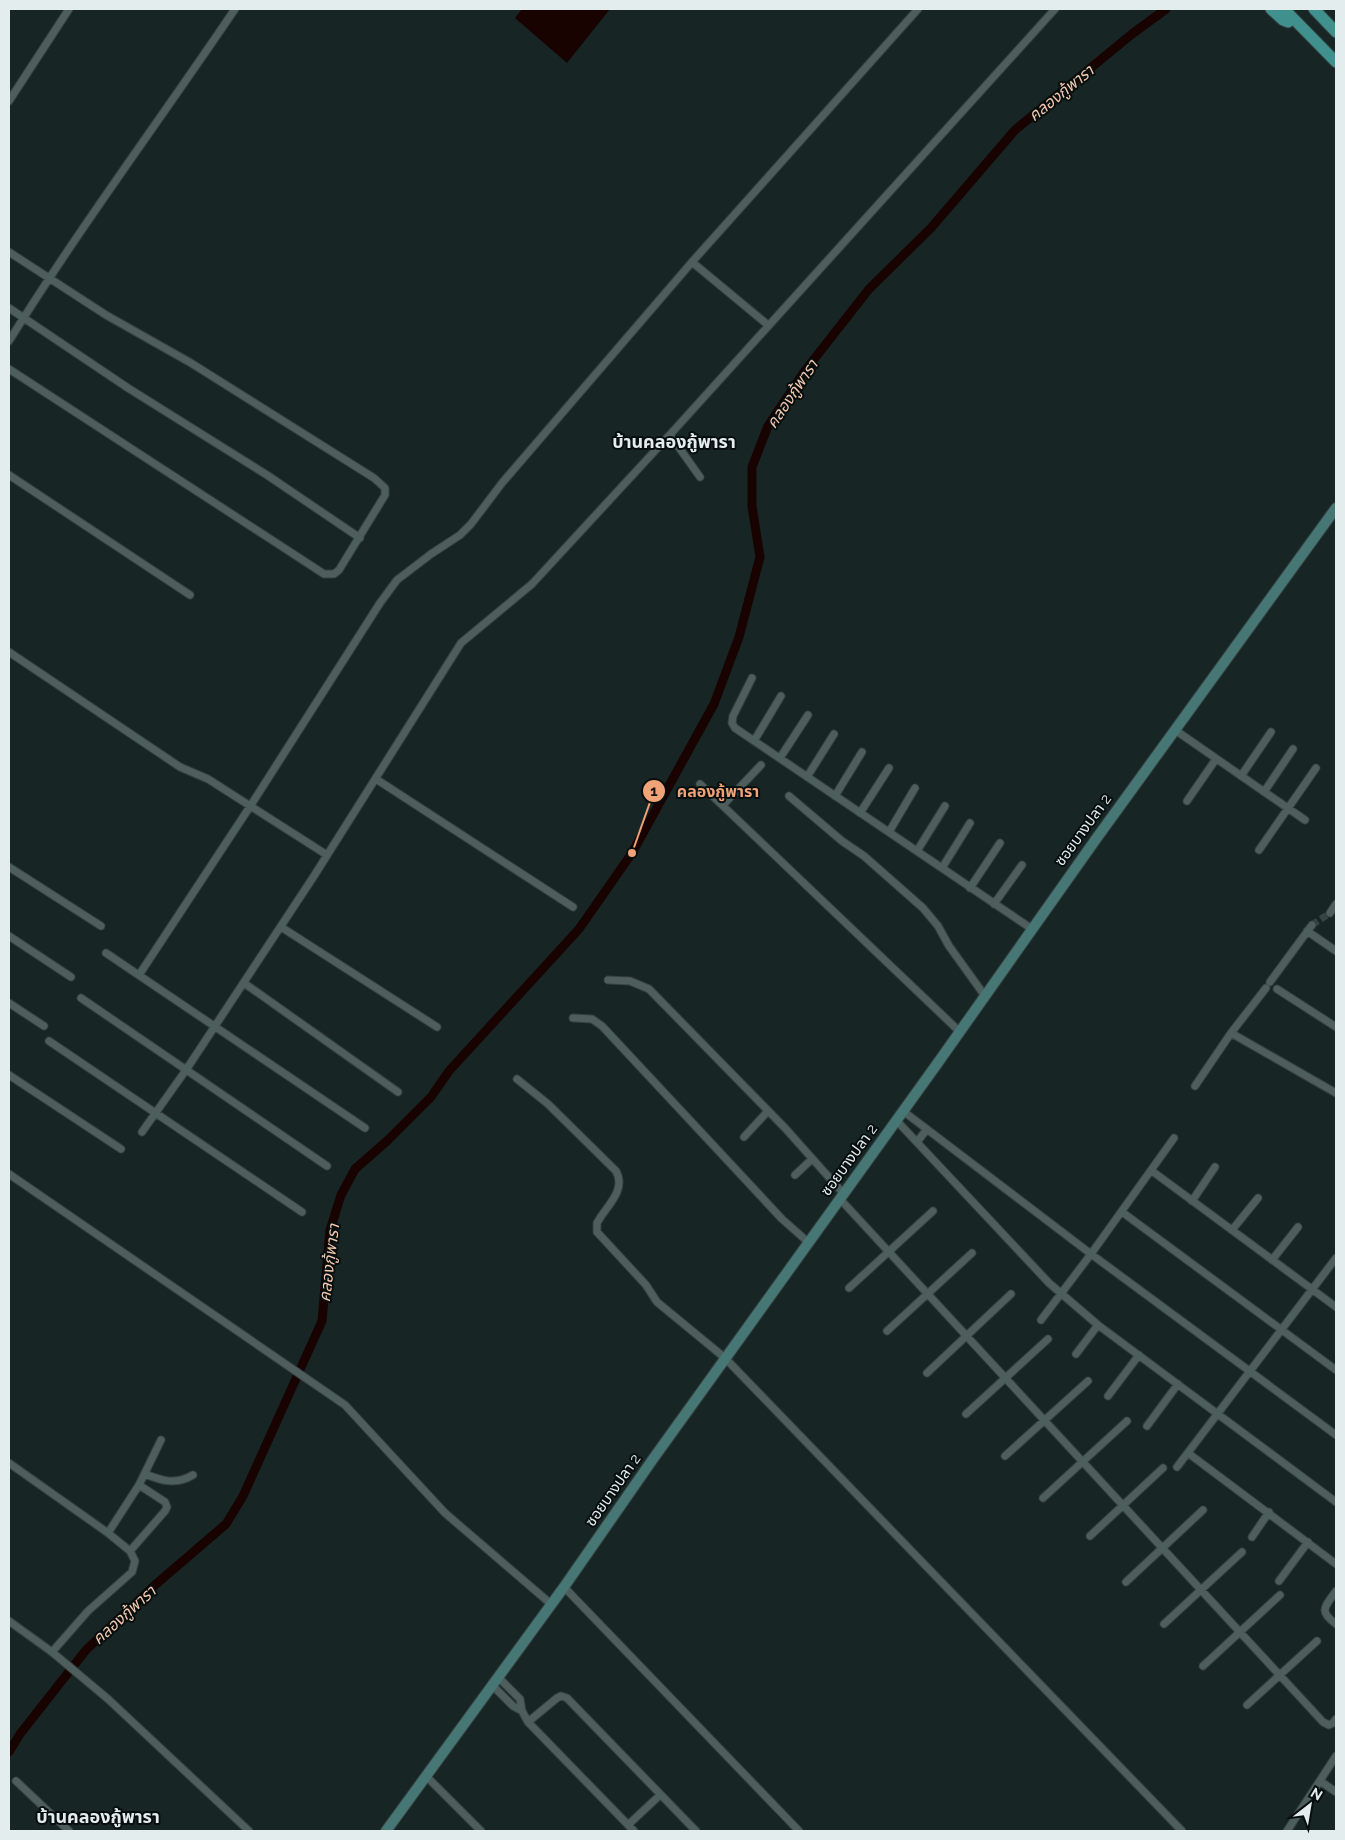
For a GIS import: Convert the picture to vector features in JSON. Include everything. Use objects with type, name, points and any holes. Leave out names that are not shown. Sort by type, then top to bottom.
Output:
[{"type":"main road","points":[[1271,9],[1288,22],[1292,17]]},
{"type":"main road","points":[[1284,9],[1336,62]]},
{"type":"main road","points":[[1314,9],[1336,32]]},
{"type":"street","points":[[9,101],[70,9]]},
{"type":"street","points":[[9,341],[49,278],[236,9]]},
{"type":"street","points":[[139,974],[396,580],[460,535],[471,524],[502,483],[692,262],[918,9]]},
{"type":"street","points":[[142,1132],[282,927],[461,643],[532,584],[670,435],[1055,9]]},
{"type":"street","points":[[9,252],[106,315],[191,363],[381,484],[385,488],[385,495],[339,570],[334,574],[324,574],[9,369]]},
{"type":"street","points":[[692,262],[768,325]]},
{"type":"street","points":[[9,308],[128,388],[267,475],[360,538]]},
{"type":"street","points":[[670,435],[700,477]]},
{"type":"street","points":[[9,475],[190,595]]},
{"type":"street","name":"ซอยบางปลา 2","points":[[386,1831],[564,1587],[808,1242],[1336,508]]},
{"type":"street","points":[[9,652],[180,766],[208,779],[251,805],[327,855]]},
{"type":"street","points":[[752,678],[735,710],[732,723],[735,728],[1032,929]]},
{"type":"street","points":[[754,741],[781,696]]},
{"type":"street","points":[[780,758],[808,715]]},
{"type":"street","points":[[1175,730],[1305,820]]},
{"type":"street","points":[[1241,776],[1271,732]]},
{"type":"street","points":[[807,777],[834,734]]},
{"type":"street","points":[[1264,792],[1293,749]]},
{"type":"street","points":[[835,796],[862,752]]},
{"type":"street","points":[[1186,802],[1216,758]]},
{"type":"street","points":[[723,805],[761,765]]},
{"type":"street","points":[[860,813],[889,768]]},
{"type":"street","points":[[1259,850],[1316,768]]},
{"type":"street","points":[[376,779],[573,907]]},
{"type":"street","points":[[700,784],[959,1031]]},
{"type":"street","points":[[889,832],[915,788]]},
{"type":"street","points":[[789,796],[842,841],[864,856],[923,908],[938,926],[948,946],[985,996]]},
{"type":"street","points":[[917,851],[945,806]]},
{"type":"street","points":[[942,868],[970,823]]},
{"type":"street","points":[[970,888],[1000,843]]},
{"type":"street","points":[[994,904],[1022,865]]},
{"type":"street","points":[[9,866],[102,926]]},
{"type":"street","points":[[1330,913],[1336,904]]},
{"type":"street","points":[[282,927],[437,1027]]},
{"type":"street","points":[[1195,1086],[1231,1033],[1310,928],[1336,950]]},
{"type":"street","points":[[9,936],[72,977]]},
{"type":"street","points":[[106,953],[365,1128]]},
{"type":"street","points":[[608,980],[630,981],[649,989],[812,1158],[889,1252],[1323,1722],[1328,1725],[1333,1723],[1336,1718]]},
{"type":"street","points":[[244,983],[398,1092]]},
{"type":"street","points":[[1277,989],[1336,1027]]},
{"type":"street","points":[[81,998],[327,1166]]},
{"type":"street","points":[[9,1003],[44,1026]]},
{"type":"street","points":[[573,1018],[592,1019],[602,1026],[780,1216],[808,1242]]},
{"type":"street","points":[[1231,1033],[1336,1092]]},
{"type":"street","points":[[49,1040],[302,1212]]},
{"type":"street","points":[[9,1075],[121,1149]]},
{"type":"street","points":[[517,1079],[548,1104],[612,1166],[618,1175],[619,1187],[597,1223],[598,1232],[646,1285],[657,1302],[726,1358],[1182,1831]]},
{"type":"street","points":[[744,1137],[768,1111]]},
{"type":"street","points":[[903,1111],[1091,1254],[1336,1435]]},
{"type":"street","points":[[896,1120],[1060,1293],[1098,1325],[1336,1502]]},
{"type":"street","points":[[917,1142],[927,1129]]},
{"type":"street","points":[[1041,1320],[1152,1171],[1174,1138]]},
{"type":"street","points":[[795,1175],[812,1158]]},
{"type":"street","points":[[1192,1201],[1215,1167]]},
{"type":"street","points":[[1152,1171],[1336,1308]]},
{"type":"street","points":[[9,1174],[345,1405],[445,1513],[551,1604]]},
{"type":"street","points":[[1232,1230],[1258,1198]]},
{"type":"street","points":[[849,1288],[933,1211]]},
{"type":"street","points":[[1122,1212],[1336,1370]]},
{"type":"street","points":[[1272,1260],[1298,1226]]},
{"type":"street","points":[[887,1331],[972,1253]]},
{"type":"street","points":[[1177,1468],[1336,1258]]},
{"type":"street","points":[[927,1372],[1011,1294]]},
{"type":"street","points":[[1076,1354],[1098,1325]]},
{"type":"street","points":[[966,1414],[1048,1338]]},
{"type":"street","points":[[1108,1396],[1138,1355]]},
{"type":"street","points":[[1005,1456],[1088,1381]]},
{"type":"street","points":[[1147,1426],[1178,1384]]},
{"type":"street","points":[[1043,1498],[1084,1463],[1127,1421]]},
{"type":"street","points":[[108,1533],[139,1485],[161,1440]]},
{"type":"street","points":[[1188,1453],[1336,1564]]},
{"type":"street","points":[[9,1463],[108,1533],[130,1551],[135,1562],[132,1572],[88,1610],[52,1652]]},
{"type":"street","points":[[1090,1536],[1163,1468]]},
{"type":"street","points":[[145,1474],[168,1481],[183,1480],[192,1475]]},
{"type":"street","points":[[130,1551],[166,1511],[167,1507],[165,1502],[139,1485]]},
{"type":"street","points":[[1126,1582],[1204,1510]]},
{"type":"street","points":[[1252,1537],[1269,1512]]},
{"type":"street","points":[[1278,1581],[1308,1542]]},
{"type":"street","points":[[1164,1624],[1242,1552]]},
{"type":"street","points":[[564,1587],[799,1831]]},
{"type":"street","points":[[1336,1591],[1324,1608],[1324,1612],[1336,1624]]},
{"type":"street","points":[[1203,1666],[1280,1595]]},
{"type":"street","points":[[9,1621],[52,1652],[108,1699],[249,1831]]},
{"type":"street","points":[[1247,1705],[1317,1641]]},
{"type":"street","points":[[495,1681],[520,1699],[522,1710],[528,1722],[634,1831]]},
{"type":"street","points":[[528,1722],[557,1698],[561,1696],[567,1698],[696,1831]]},
{"type":"street","points":[[1287,1831],[1336,1756]]},
{"type":"street","points":[[427,1777],[481,1831]]},
{"type":"street","points":[[16,1781],[69,1831]]},
{"type":"street","points":[[1320,1781],[1336,1792]]},
{"type":"street","points":[[628,1825],[660,1794]]},
{"type":"shaded area","points":[[522,9],[610,9],[567,63],[515,18]]},
{"type":"waterway","name":"คลองกู้พารา","points":[[9,1752],[20,1734],[86,1650],[155,1585],[226,1524],[243,1496],[322,1321],[330,1230],[341,1195],[355,1169],[388,1140],[431,1097],[449,1071],[579,929],[632,853],[714,704],[739,637],[760,557],[752,506],[752,467],[768,426],[804,372],[869,289],[931,228],[1015,130],[1132,34],[1166,9]]},
{"type":"tunnel","points":[[1312,925],[1330,913]]},
{"type":"place","name":"คลองกู้พารา","points":[[632,853]]},
{"type":"district","name":"บ้านคลองกู้พารา","points":[[674,441]]},
{"type":"district","name":"บ้านคลองกู้พารา","points":[[98,1816]]}]
